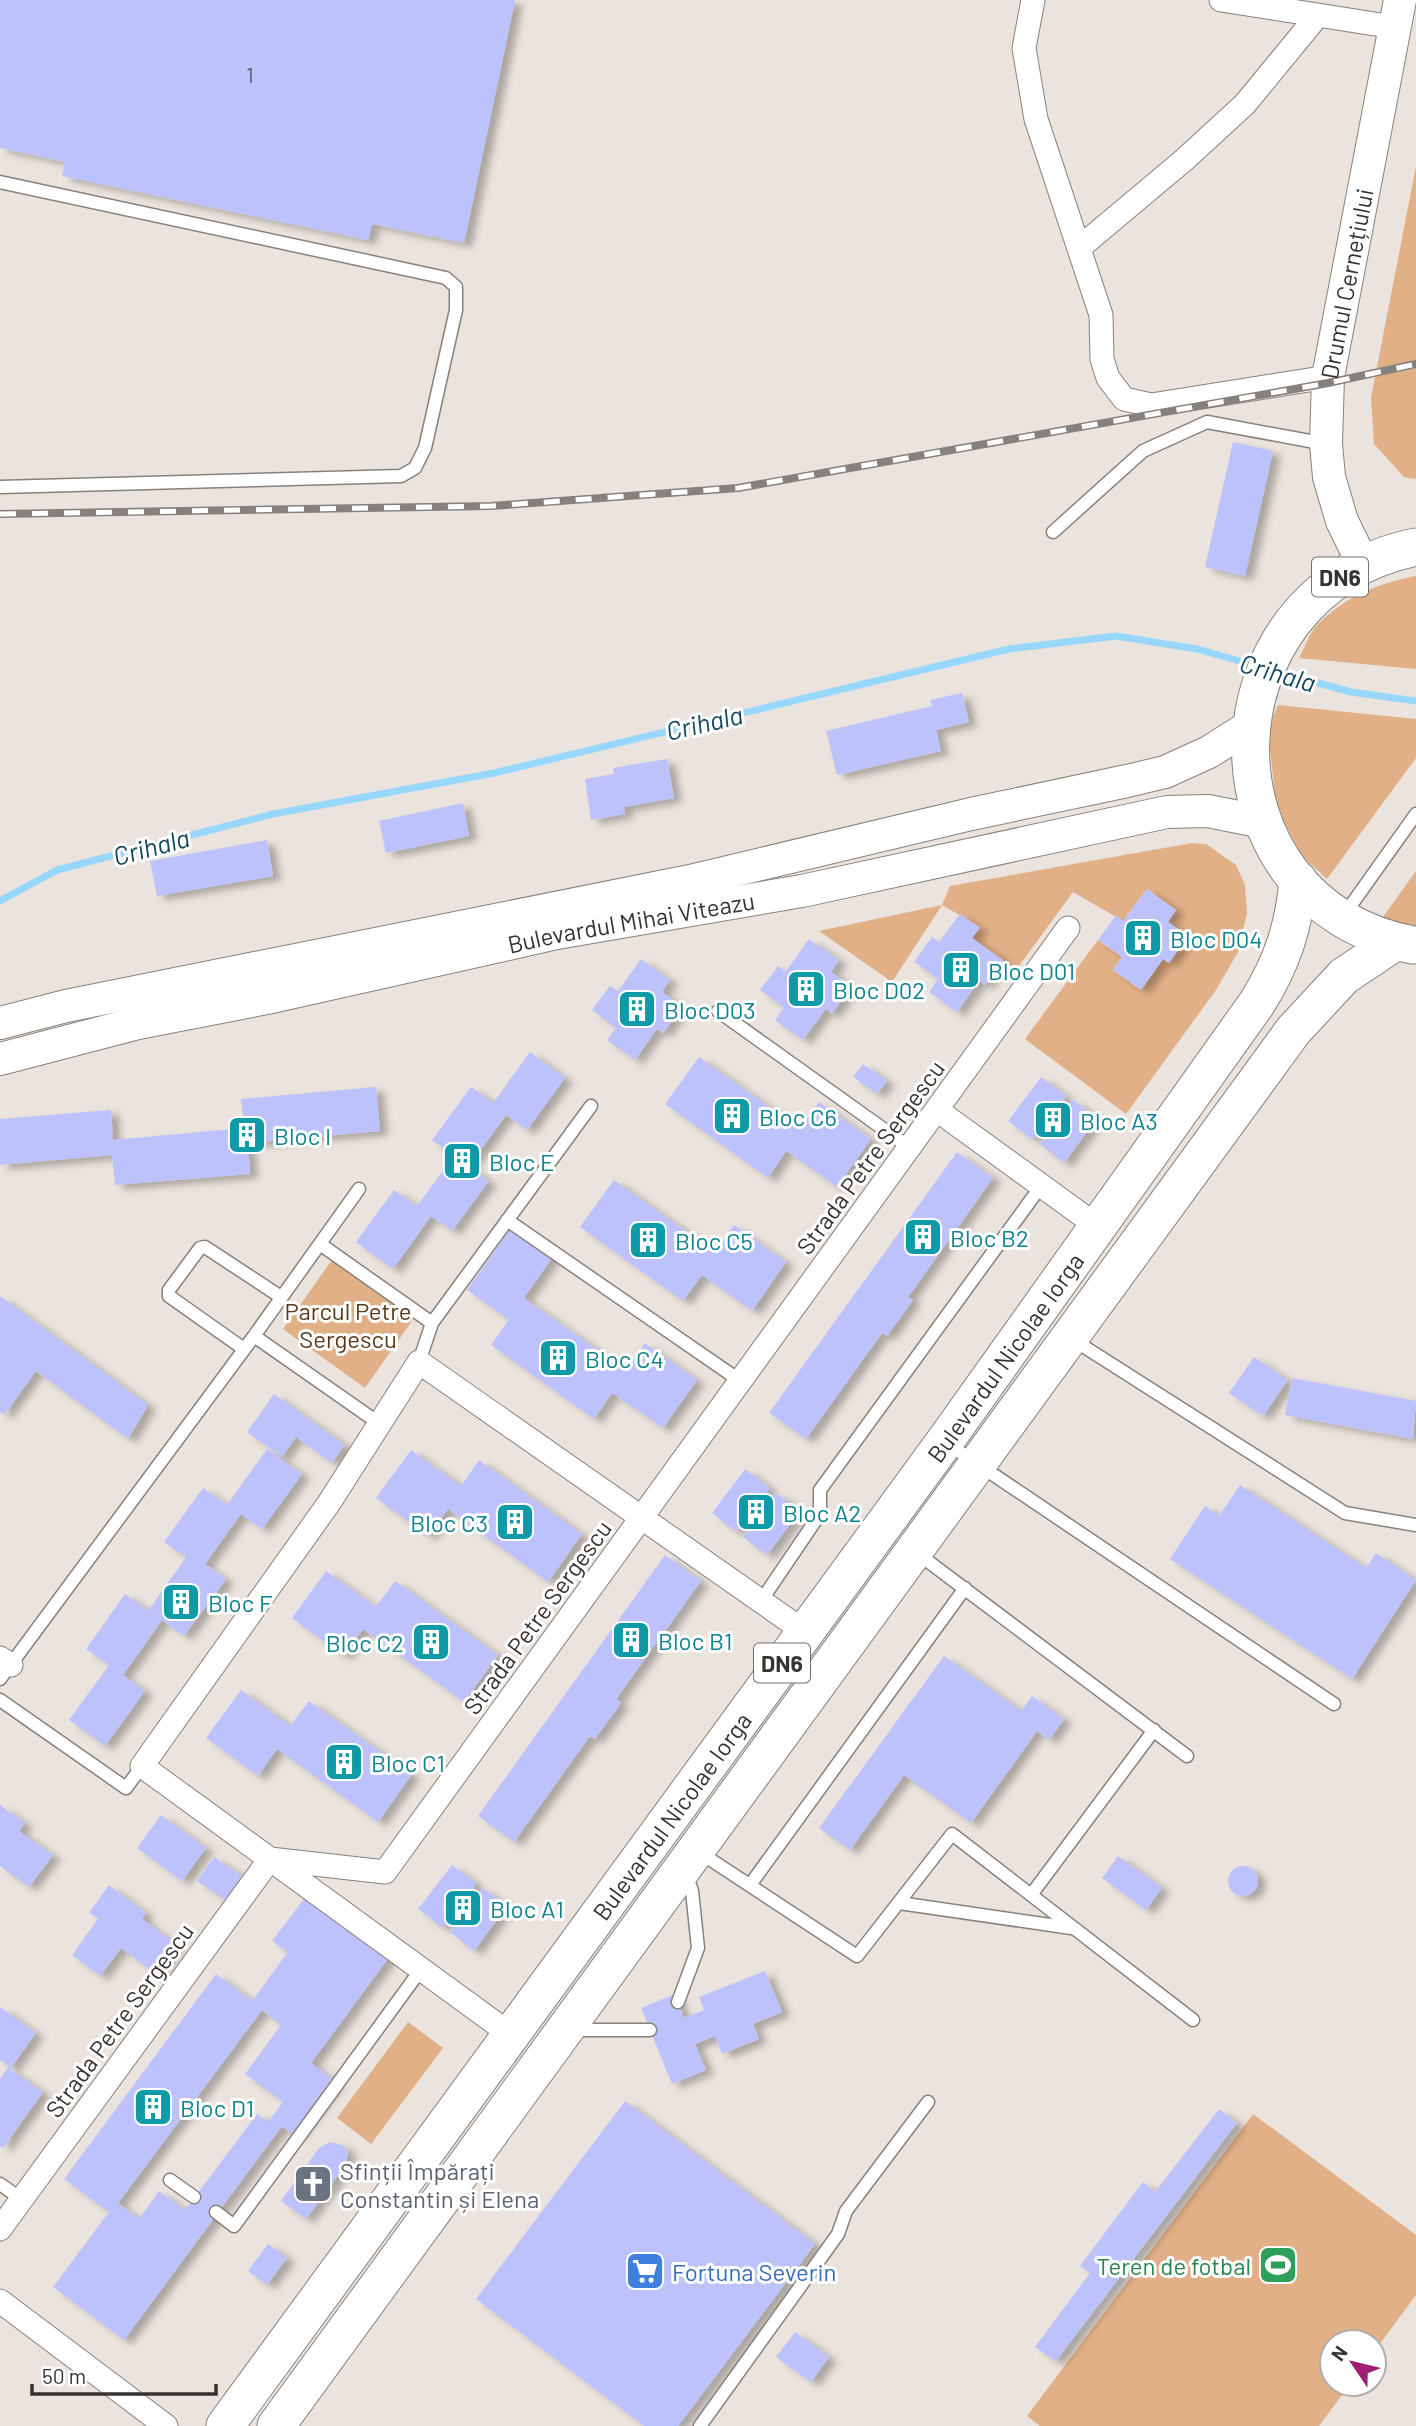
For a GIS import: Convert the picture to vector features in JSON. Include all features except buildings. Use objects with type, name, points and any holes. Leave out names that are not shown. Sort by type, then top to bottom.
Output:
[{"type":"main road","name":"Drumul Cernețiului","points":[[1363,564],[1342,521],[1329,477],[1326,444],[1328,377],[1397,14]]},
{"type":"main road","name":"DN6","points":[[1406,944],[1342,918],[1298,880],[1278,853],[1263,822],[1249,759],[1251,718],[1264,671],[1282,636],[1317,594],[1363,564],[1416,547]]},
{"type":"main road","name":"Bulevardul Mihai Viteazu","points":[[0,1059],[138,1023],[557,933],[971,814],[1165,772],[1209,751],[1251,718]]},
{"type":"main road","name":"Bulevardul Mihai Viteazu","points":[[0,1023],[205,978],[691,895],[802,891],[1167,812],[1208,811],[1263,822]]},
{"type":"main road","name":"Bulevardul Nicolae Iorga","points":[[225,2426],[945,1441],[1268,985],[1282,960],[1290,937],[1298,880]]},
{"type":"main road","name":"Bulevardul Nicolae Iorga","points":[[276,2426],[1306,1014],[1344,976],[1406,944]]},
{"type":"main road","points":[[205,978],[211,1009]]},
{"type":"street","points":[[1033,0],[1024,47],[1036,119],[1101,315],[1102,359],[1108,378],[1124,399],[1151,405],[1328,377]]},
{"type":"street","points":[[1221,0],[1318,15],[1397,14]]},
{"type":"street","points":[[1079,248],[1184,160],[1245,104],[1318,15]]},
{"type":"street","name":"Strada Petre Sergescu","points":[[0,2229],[270,1859],[385,1872],[1068,928]]},
{"type":"street","points":[[937,1110],[1097,1226]]},
{"type":"street","points":[[510,2034],[142,1766],[329,1503],[419,1363],[805,1632]]},
{"type":"street","points":[[0,2301],[166,2426]]},
{"type":"lane","points":[[0,182],[446,278],[456,287],[456,310],[425,448],[415,468],[401,476],[0,486]]},
{"type":"lane","points":[[1053,531],[1143,451],[1207,422],[1326,444]]},
{"type":"lane","points":[[1342,918],[1416,814]]},
{"type":"lane","points":[[718,1011],[910,1148]]},
{"type":"lane","points":[[419,1363],[432,1323],[591,1106]]},
{"type":"lane","points":[[761,1601],[820,1514],[820,1490],[1041,1186]]},
{"type":"lane","points":[[4,1667],[254,1336],[359,1189]]},
{"type":"lane","points":[[507,1220],[739,1380]]},
{"type":"lane","points":[[320,1244],[432,1323]]},
{"type":"lane","points":[[244,1349],[169,1296],[169,1290],[200,1248],[205,1247],[281,1297]]},
{"type":"lane","points":[[254,1336],[380,1424]]},
{"type":"lane","points":[[1069,1337],[1345,1513],[1416,1525]]},
{"type":"lane","points":[[945,1441],[1334,1704]]},
{"type":"lane","points":[[914,1550],[1187,1756]]},
{"type":"lane","points":[[750,1885],[965,1588]]},
{"type":"lane","points":[[0,1700],[126,1788],[142,1766]]},
{"type":"lane","points":[[1031,1895],[1154,1730]]},
{"type":"lane","points":[[678,2002],[698,1948],[690,1859],[750,1885],[857,1956],[952,1834],[1193,2020]]},
{"type":"lane","points":[[899,1903],[1075,1929]]},
{"type":"lane","points":[[216,2213],[234,2226],[422,1968]]},
{"type":"lane","points":[[565,2030],[650,2030]]},
{"type":"lane","points":[[700,2426],[838,2234],[846,2211],[928,2102]]},
{"type":"lane","points":[[170,2180],[194,2197]]},
{"type":"lane","points":[[0,2184],[21,2199]]},
{"type":"green space","points":[[1416,166],[1416,479],[1404,477],[1374,444],[1371,398]]},
{"type":"green space","points":[[1416,576],[1416,669],[1299,658],[1315,627],[1339,606],[1376,587]]},
{"type":"green space","points":[[1278,705],[1416,719],[1416,758],[1327,879],[1302,856],[1283,821],[1275,795],[1268,730]]},
{"type":"green space","points":[[1192,843],[1206,844],[1236,865],[1245,885],[1247,913],[1238,952],[1216,990],[1126,1114],[1025,1039],[1098,940],[1122,957],[1113,970],[1141,990],[1163,959],[1169,963],[1188,936],[1168,922],[1176,910],[1147,889],[1123,921],[1073,892],[1016,970],[972,938],[980,927],[942,905],[950,886]]},
{"type":"green space","points":[[1416,871],[1416,928],[1383,917]]},
{"type":"green space","points":[[942,905],[892,982],[819,931]]},
{"type":"green space","name":"Parcul Petre Sergescu","points":[[332,1260],[414,1318],[365,1388],[283,1329]]},
{"type":"green space","points":[[408,2022],[443,2048],[371,2144],[337,2118]]},
{"type":"green space","name":"Teren de fotbal","points":[[1253,2114],[1416,2235],[1416,2295],[1388,2333],[1388,2328],[1318,2328],[1318,2398],[1340,2398],[1319,2426],[1040,2426],[1027,2416]]},
{"type":"waterway","name":"Crihala","points":[[0,901],[57,870],[273,814],[494,773],[1009,649],[1116,636],[1197,649],[1257,666]]},
{"type":"waterway","name":"Crihala","points":[[1278,672],[1351,692],[1416,701]]},
{"type":"railway","points":[[0,514],[491,506],[738,488],[1328,383],[1416,364]]},
{"type":"place","name":"Bloc D04","points":[[1143,938]]},
{"type":"place","name":"Bloc D01","points":[[961,970]]},
{"type":"place","name":"Bloc D02","points":[[806,989]]},
{"type":"place","name":"Bloc D03","points":[[637,1009]]},
{"type":"place","name":"Bloc C6","points":[[732,1116]]},
{"type":"place","name":"Bloc A3","points":[[1053,1120]]},
{"type":"place","name":"Bloc I","points":[[247,1135]]},
{"type":"place","name":"Bloc E","points":[[462,1161]]},
{"type":"place","name":"Bloc B2","points":[[923,1237]]},
{"type":"place","name":"Bloc C5","points":[[648,1240]]},
{"type":"place","name":"Bloc C4","points":[[558,1358]]},
{"type":"place","name":"Bloc A2","points":[[756,1512]]},
{"type":"place","name":"Bloc C3","points":[[515,1522]]},
{"type":"place","name":"Bloc F","points":[[181,1602]]},
{"type":"place","name":"Bloc B1","points":[[631,1640]]},
{"type":"place","name":"Bloc C2","points":[[431,1642]]},
{"type":"place","name":"Bloc C1","points":[[344,1762]]},
{"type":"place","name":"Bloc A1","points":[[463,1908]]},
{"type":"place","name":"Bloc D1","points":[[153,2107]]},
{"type":"place","name":"Sfinții Împărați Constantin și Elena","points":[[313,2184]]},
{"type":"place","name":"Teren de fotbal","points":[[1278,2265]]},
{"type":"place","name":"Fortuna Severin","points":[[645,2271]]}]
